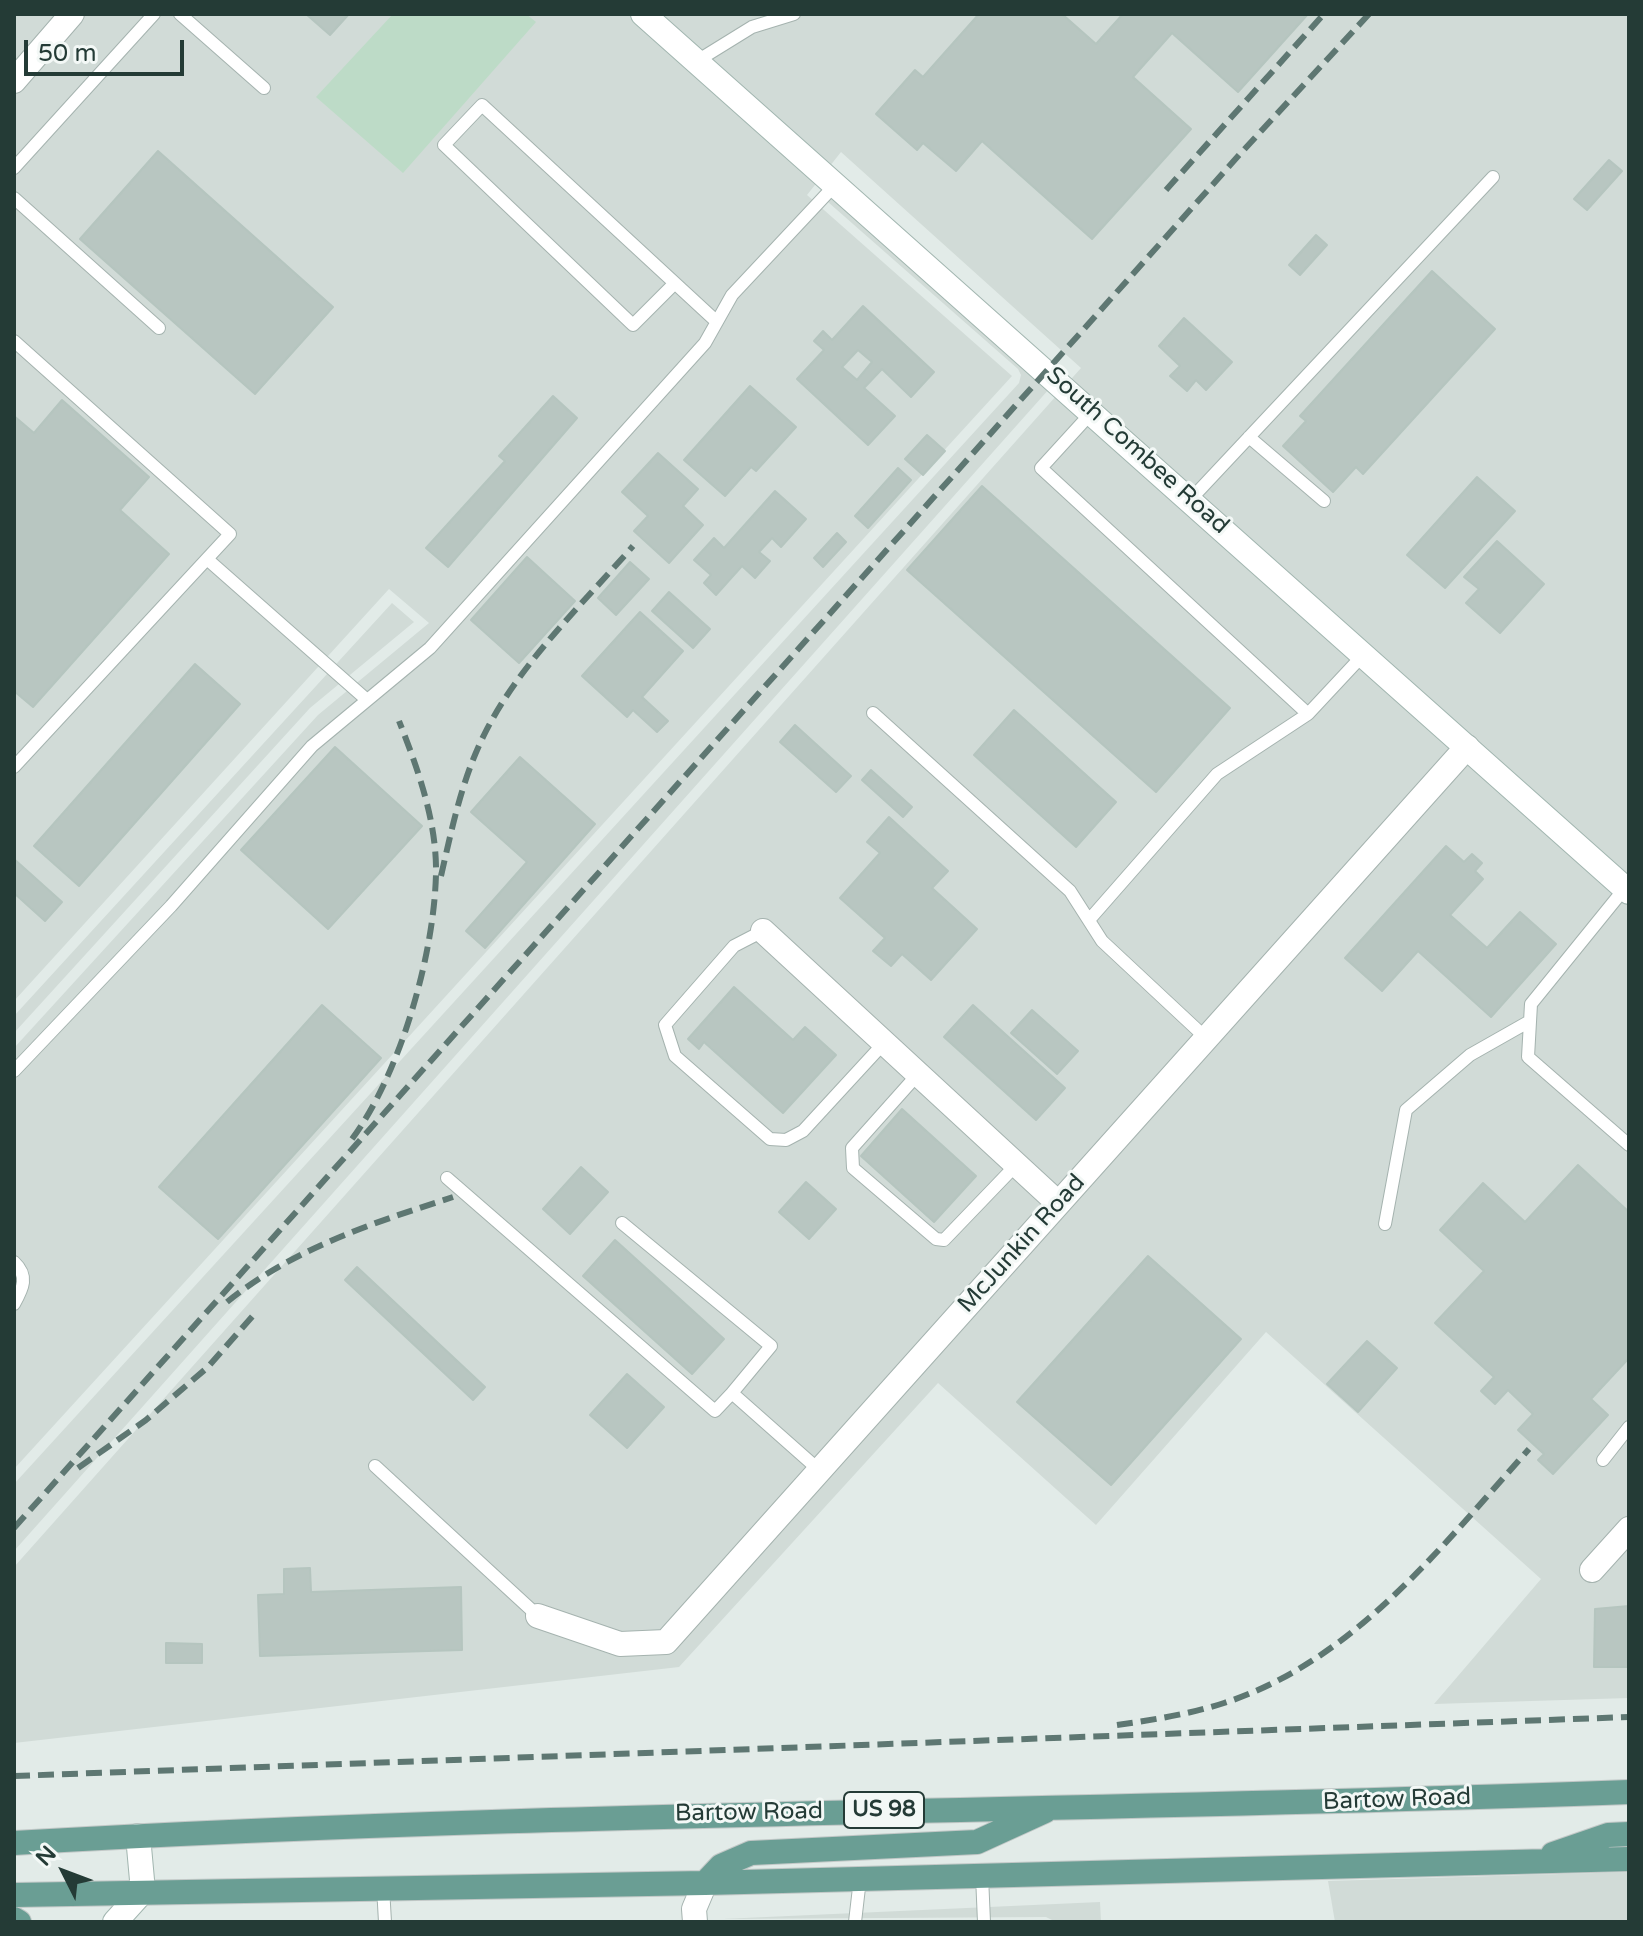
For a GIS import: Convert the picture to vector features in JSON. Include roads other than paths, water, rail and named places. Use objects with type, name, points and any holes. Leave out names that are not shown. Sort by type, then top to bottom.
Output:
[{"type":"main road","name":"Bartow Road","points":[[14,1843],[688,1814],[1629,1792]]},
{"type":"main road","points":[[705,1883],[721,1866],[751,1853],[977,1842],[1054,1807]]},
{"type":"main road","points":[[1532,1862],[1608,1835],[1629,1834]]},
{"type":"main road","points":[[14,1895],[705,1883],[1629,1859]]},
{"type":"main road","points":[[14,1919],[19,1922]]},
{"type":"street","points":[[14,81],[72,14]]},
{"type":"street","name":"South Combee Road","points":[[645,15],[1627,890]]},
{"type":"street","name":"McJunkin Road","points":[[538,1616],[620,1644],[666,1642],[1467,747]]},
{"type":"street","points":[[763,931],[1058,1203]]},
{"type":"street","points":[[1592,1570],[1629,1529]]},
{"type":"street","points":[[115,1922],[143,1891],[138,1836]]},
{"type":"street","points":[[695,1922],[694,1909],[705,1883]]},
{"type":"lane","points":[[14,168],[154,14]]},
{"type":"lane","points":[[180,14],[264,88]]},
{"type":"lane","points":[[697,61],[752,27],[794,14]]},
{"type":"lane","points":[[675,283],[633,325],[444,145],[482,105],[675,283],[717,322]]},
{"type":"lane","points":[[1191,499],[1493,177]]},
{"type":"lane","points":[[14,1071],[171,906],[312,746],[430,648],[705,343],[732,295],[836,184]]},
{"type":"lane","points":[[14,198],[159,328]]},
{"type":"lane","points":[[14,341],[230,534],[14,767]]},
{"type":"lane","points":[[1093,411],[1041,468],[1308,714]]},
{"type":"lane","points":[[1249,437],[1324,501]]},
{"type":"lane","points":[[207,559],[367,700]]},
{"type":"lane","points":[[1089,920],[1217,774],[1308,714],[1364,654]]},
{"type":"lane","points":[[873,713],[1070,891],[1102,941],[1206,1038]]},
{"type":"lane","points":[[1627,890],[1531,1004],[1528,1057],[1629,1145]]},
{"type":"lane","points":[[763,931],[734,946],[665,1025],[675,1056],[770,1139],[786,1140],[803,1131],[884,1043]]},
{"type":"lane","points":[[1385,1224],[1406,1110],[1470,1055],[1530,1021]]},
{"type":"lane","points":[[918,1074],[852,1148],[853,1168],[936,1239],[944,1240],[1017,1164]]},
{"type":"lane","points":[[447,1178],[715,1411],[771,1346],[622,1223]]},
{"type":"lane","points":[[14,1262],[22,1269],[24,1285],[14,1304]]},
{"type":"lane","points":[[732,1393],[819,1470]]},
{"type":"lane","points":[[1603,1460],[1629,1427]]},
{"type":"lane","points":[[375,1466],[538,1616]]},
{"type":"lane","points":[[982,1876],[984,1922]]},
{"type":"lane","points":[[855,1922],[860,1879]]},
{"type":"lane","points":[[383,1887],[385,1922]]},
{"type":"railway","points":[[1166,190],[1324,14]]},
{"type":"railway","points":[[14,1528],[1240,154],[1369,14]]},
{"type":"railway","points":[[441,876],[458,804],[484,735],[498,709],[552,636],[633,546]]},
{"type":"railway","points":[[352,1139],[385,1082],[399,1048],[421,977],[434,906],[436,874],[430,815],[399,721]]},
{"type":"railway","points":[[227,1302],[279,1266],[307,1252],[364,1227],[453,1197]]},
{"type":"railway","points":[[78,1468],[146,1420],[208,1367],[257,1311]]},
{"type":"railway","points":[[1117,1725],[1224,1703],[1271,1684],[1314,1659],[1392,1597],[1529,1449]]},
{"type":"railway","points":[[14,1776],[1629,1717]]}]
